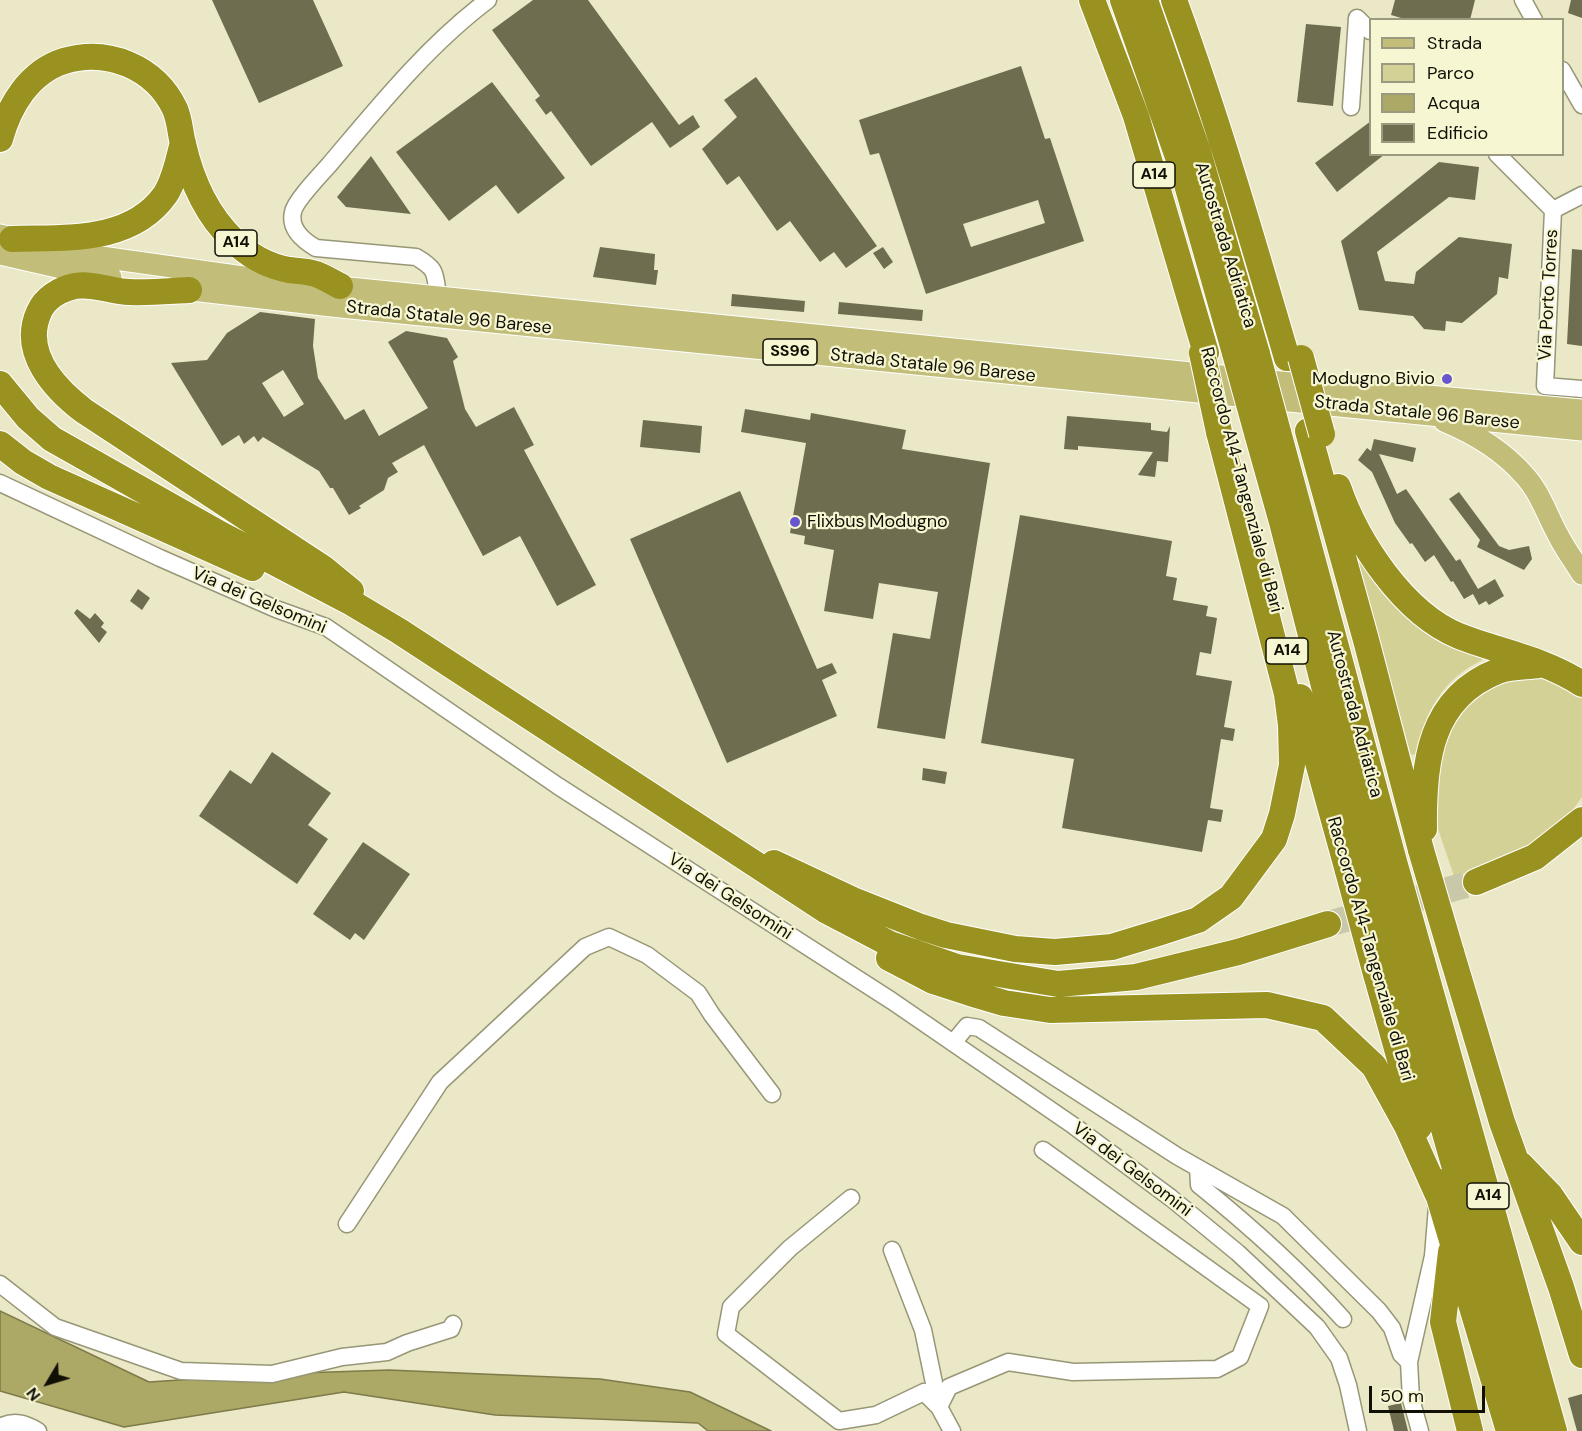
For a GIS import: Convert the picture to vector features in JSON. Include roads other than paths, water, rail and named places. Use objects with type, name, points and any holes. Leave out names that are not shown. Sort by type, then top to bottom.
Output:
[{"type":"highway","name":"Raccordo A14-Tangenziale di Bari","points":[[1092,0],[1136,116],[1188,290],[1223,431],[1370,865]]},
{"type":"highway","name":"Autostrada Adriatica","points":[[1123,0],[1246,353]]},
{"type":"highway","name":"Autostrada Adriatica","points":[[1145,0],[1197,149],[1267,432],[1282,522],[1370,865],[1530,1431]]},
{"type":"highway","name":"A14","points":[[1174,0],[1196,59],[1294,358],[1420,846],[1502,1122],[1561,1287],[1582,1355]]},
{"type":"highway","points":[[0,139],[19,96],[44,71],[58,63],[72,59],[102,57],[122,61],[152,78],[165,93],[175,110],[182,131],[183,143],[166,194],[140,220],[118,230],[94,235],[4,243]]},
{"type":"highway","name":"A14","points":[[183,143],[200,194],[210,213],[233,241],[261,261],[286,269],[314,273],[340,286]]},
{"type":"highway","points":[[189,291],[132,292],[86,285],[58,292],[41,307],[32,333],[35,350],[42,366],[66,398],[323,568],[399,631]]},
{"type":"highway","points":[[0,384],[28,418],[52,439],[399,631],[827,911],[892,960],[933,981],[1004,1003],[1050,1010],[1267,1005],[1323,1018],[1374,1066],[1407,1126],[1438,1195]]},
{"type":"highway","points":[[725,846],[781,865],[861,903],[921,927],[946,935],[1015,949],[1055,952],[1112,946],[1198,920],[1231,897],[1274,839],[1282,814],[1292,765],[1291,725],[1287,694],[1223,431]]},
{"type":"highway","points":[[1315,433],[1346,510],[1387,578],[1429,617],[1457,635],[1547,664],[1582,684]]},
{"type":"highway","points":[[0,444],[23,462],[50,477],[288,585],[352,603]]},
{"type":"highway","points":[[1420,846],[1424,832],[1428,755],[1445,710],[1470,684],[1501,670],[1547,664]]},
{"type":"highway","points":[[1476,882],[1535,857],[1582,820]]},
{"type":"highway","points":[[827,911],[890,944],[957,967],[1058,984],[1136,977],[1238,952],[1328,924]]},
{"type":"highway","name":"Raccordo A14-Tangenziale di Bari","points":[[1399,968],[1438,1195],[1509,1431]]},
{"type":"highway","name":"Autostrada Adriatica","points":[[1399,968],[1554,1431]]},
{"type":"highway","name":"A14","points":[[1515,1159],[1550,1195],[1582,1242]]},
{"type":"highway","name":"Raccordo A14-Tangenziale di Bari","points":[[1452,1243],[1443,1322],[1470,1431]]},
{"type":"main road","name":"Strada Statale 96 Barese","points":[[4,243],[249,278],[1340,388],[1582,410]]},
{"type":"main road","name":"Strada Statale 96 Barese","points":[[4,243],[70,270],[189,291],[341,308],[1582,430]]},
{"type":"main road","points":[[1429,415],[1491,446],[1526,476],[1541,498],[1558,536],[1581,569]]},
{"type":"street","points":[[438,297],[435,272],[426,262],[416,257],[316,248],[304,241],[297,232],[293,223],[292,211],[387,96],[463,19],[488,0]]},
{"type":"street","points":[[1523,0],[1533,18]]},
{"type":"street","points":[[1351,107],[1357,18],[1369,29]]},
{"type":"street","points":[[1564,72],[1582,105]]},
{"type":"street","name":"Via Porto Torres","points":[[1499,156],[1553,210],[1545,386],[1582,389]]},
{"type":"street","points":[[1553,210],[1582,195]]},
{"type":"street","name":"Via dei Gelsomini","points":[[0,483],[160,558],[276,609],[326,627],[558,786],[882,995],[1074,1126],[1171,1198],[1238,1253],[1317,1327],[1334,1349],[1344,1371],[1358,1431]]},
{"type":"street","points":[[347,1224],[440,1082],[585,947],[609,937],[647,955],[699,993],[711,1015],[772,1094]]},
{"type":"street","points":[[953,1043],[967,1026],[979,1028],[1198,1168],[1267,1206],[1297,1229],[1379,1311],[1392,1328],[1401,1354],[1409,1362]]},
{"type":"street","points":[[939,1407],[949,1387],[1008,1362],[1073,1372],[1217,1369],[1240,1357],[1260,1306],[1042,1150]]},
{"type":"street","points":[[1198,1168],[1199,1185],[1234,1213],[1309,1282],[1344,1319]]},
{"type":"street","points":[[1420,1431],[1411,1399],[1409,1362],[1433,1256],[1438,1195]]},
{"type":"street","points":[[851,1198],[790,1248],[730,1306],[726,1334],[839,1421],[876,1415],[924,1392],[939,1407],[952,1431]]},
{"type":"street","points":[[892,1250],[923,1330],[939,1407]]},
{"type":"street","points":[[0,1284],[55,1327],[181,1371],[272,1374],[342,1356],[387,1352],[451,1329],[453,1324]]},
{"type":"street","points":[[2,1425],[16,1423],[27,1425],[38,1431]]},
{"type":"water","points":[[0,1311],[149,1382],[272,1374],[389,1370],[600,1379],[690,1392],[771,1431],[708,1431],[698,1423],[495,1415],[344,1392],[124,1427],[0,1391]]},
{"type":"tunnel","points":[[1328,924],[1476,882]]},
{"type":"place","name":"Modugno Bivio","points":[[1447,379]]},
{"type":"place","name":"Flixbus Modugno","points":[[795,522]]}]
